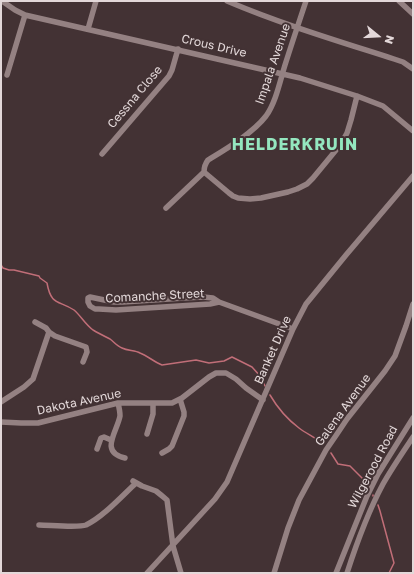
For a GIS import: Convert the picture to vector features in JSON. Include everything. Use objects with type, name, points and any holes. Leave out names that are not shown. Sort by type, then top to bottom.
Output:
[{"type":"street","name":"Crous Drive","points":[[2,1],[25,15],[300,78],[357,96],[383,106],[413,131]]},
{"type":"street","points":[[88,29],[96,1]]},
{"type":"street","points":[[227,1],[296,28],[394,59],[413,69]]},
{"type":"street","name":"Impala Avenue","points":[[166,208],[204,172],[205,163],[208,160],[248,133],[261,122],[266,115],[274,99],[283,74],[296,28],[306,1]]},
{"type":"street","points":[[399,1],[413,14]]},
{"type":"street","points":[[7,75],[25,15]]},
{"type":"street","name":"Cessna Close","points":[[102,154],[171,73],[178,49]]},
{"type":"street","points":[[204,172],[228,193],[238,198],[261,198],[297,189],[307,184],[313,178],[340,144],[347,133],[357,96]]},
{"type":"street","name":"Banket Drive","points":[[147,573],[215,499],[227,482],[293,329],[306,304],[413,176]]},
{"type":"street","name":"Comanche Street","points":[[219,302],[210,304],[116,310],[95,309],[90,306],[88,298],[90,297],[114,302],[123,302],[203,297],[212,298],[219,302],[293,329]]},
{"type":"street","name":"Galena Avenue","points":[[274,573],[288,528],[299,500],[326,450],[347,419],[395,356],[413,304]]},
{"type":"street","points":[[35,322],[46,328],[55,336],[86,347],[88,352],[83,362]]},
{"type":"street","points":[[1,402],[24,387],[33,379],[49,332]]},
{"type":"street","name":"Dakota Avenue","points":[[1,422],[21,424],[38,423],[118,403],[168,403],[180,399],[209,377],[221,373],[226,373],[236,379],[263,400]]},
{"type":"street","points":[[162,453],[170,449],[172,446],[184,416],[180,399]]},
{"type":"street","points":[[118,403],[120,414],[111,447],[114,454],[125,458]]},
{"type":"street","points":[[147,434],[153,414],[153,403]]},
{"type":"street","name":"Wilgerood Road","points":[[336,573],[367,496],[378,474],[413,418]]},
{"type":"street","points":[[96,449],[101,438],[104,437],[112,440]]},
{"type":"street","name":"Wilgerood Road","points":[[347,573],[356,544],[372,507],[384,483],[413,437]]},
{"type":"street","points":[[39,525],[85,525],[100,516],[134,482],[156,491],[167,500],[173,546],[181,573]]},
{"type":"waterway","points":[[1,265],[3,268],[9,270],[39,276],[47,283],[53,299],[74,310],[93,330],[110,339],[122,348],[138,352],[162,365],[196,360],[209,363],[224,361],[232,357],[252,367],[261,377],[265,386]]},
{"type":"waterway","points":[[270,395],[290,421],[323,444]]},
{"type":"waterway","points":[[331,453],[338,464],[350,466],[367,483]]},
{"type":"waterway","points":[[378,505],[394,563],[389,573]]},
{"type":"district","name":"HELDERKRUIN","points":[[295,145]]}]
